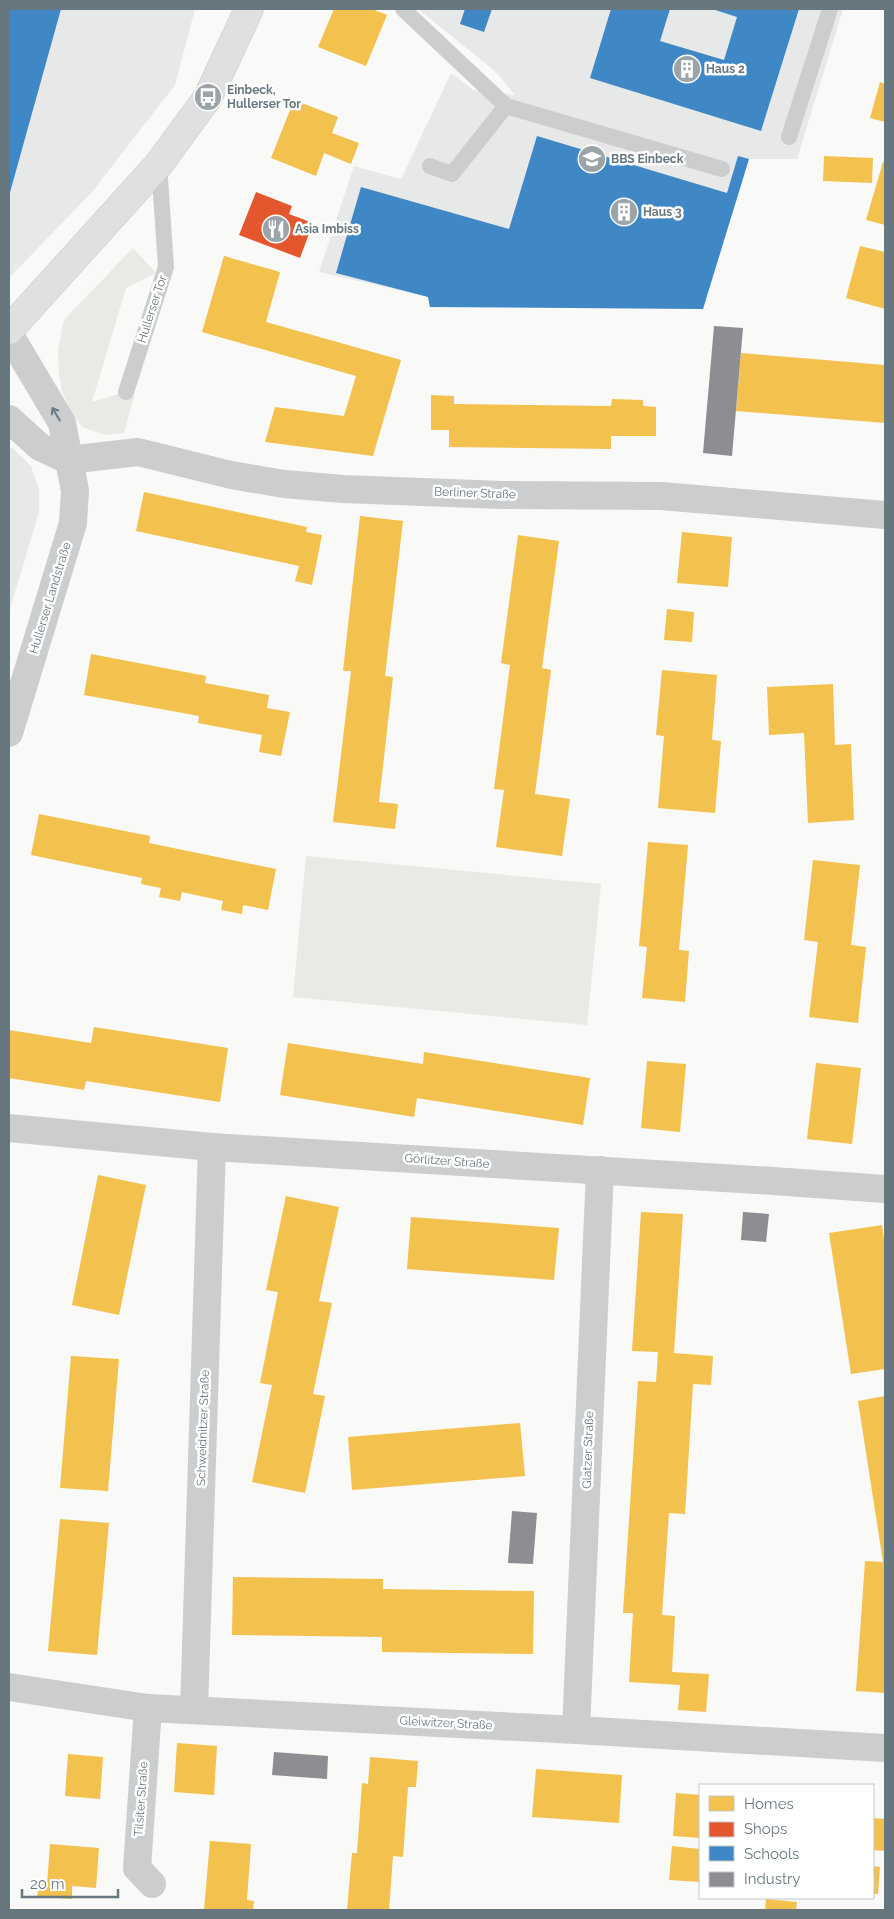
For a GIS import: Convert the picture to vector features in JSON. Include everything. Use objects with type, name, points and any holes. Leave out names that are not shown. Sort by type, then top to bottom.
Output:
[{"type":"main road","points":[[9,330],[159,164],[208,97],[249,9]]},
{"type":"street","name":"Hullerser Landstraße","points":[[9,334],[62,423],[74,491],[73,523],[9,733]]},
{"type":"street","points":[[9,419],[40,447],[68,460]]},
{"type":"street","name":"Berliner Straße","points":[[68,460],[138,452],[231,475],[284,484],[343,489],[502,495],[661,496],[885,515]]},
{"type":"street","name":"Görlitzer Straße","points":[[9,1128],[212,1147],[885,1189]]},
{"type":"street","name":"Schweidnitzer Straße","points":[[194,1710],[212,1147]]},
{"type":"street","name":"Glatzer Straße","points":[[576,1730],[600,1170]]},
{"type":"street","name":"Gleiwitzer Straße","points":[[9,1687],[148,1708],[885,1748]]},
{"type":"street","name":"Tilsiter Straße","points":[[148,1708],[137,1868],[152,1884]]},
{"type":"lane","points":[[403,9],[506,106],[722,169]]},
{"type":"lane","points":[[789,137],[830,9]]},
{"type":"lane","points":[[430,166],[452,174],[506,106]]},
{"type":"lane","name":"Hullerser Tor","points":[[126,392],[166,267],[159,164]]},
{"type":"shaded area","points":[[9,9],[195,9],[175,85],[92,192],[9,278]]},
{"type":"shaded area","name":"BBS Einbeck","points":[[418,9],[843,9],[797,159],[749,159],[703,309],[430,307],[428,297],[319,272],[354,166],[401,179],[451,73],[473,90],[515,95],[496,72]]},
{"type":"shaded area","points":[[133,248],[156,273],[126,288],[92,402],[126,392],[134,396],[124,433],[105,435],[82,427],[71,412],[62,391],[58,350],[64,320]]},
{"type":"shaded area","points":[[9,447],[14,449],[31,466],[39,490],[39,512],[9,612]]},
{"type":"shaded area","points":[[306,856],[601,884],[587,1025],[293,997]]},
{"type":"building: Homes","points":[[334,9],[372,9],[387,15],[366,66],[318,47]]},
{"type":"building: Homes","points":[[880,82],[885,84],[885,122],[870,118]]},
{"type":"building: Homes","points":[[294,100],[338,117],[332,133],[359,143],[351,164],[324,153],[316,176],[271,158]]},
{"type":"building: Homes","points":[[824,156],[873,158],[872,183],[823,181]]},
{"type":"building: Homes","points":[[883,162],[885,162],[885,225],[866,220]]},
{"type":"building: Homes","points":[[860,246],[885,252],[885,309],[846,298]]},
{"type":"building: Homes","points":[[224,256],[280,272],[266,322],[401,360],[373,456],[265,442],[275,407],[344,416],[356,376],[202,332]]},
{"type":"building: Homes","points":[[741,353],[885,365],[885,423],[736,411]]},
{"type":"building: Homes","points":[[431,395],[454,396],[454,404],[611,406],[612,399],[643,400],[643,406],[656,407],[656,436],[611,436],[611,449],[449,447],[449,430],[431,430]]},
{"type":"building: Homes","points":[[144,492],[307,527],[306,532],[322,535],[312,585],[295,581],[299,566],[136,531]]},
{"type":"building: Homes","points":[[360,516],[403,521],[385,676],[393,677],[379,802],[398,804],[395,829],[333,822],[351,671],[343,671]]},
{"type":"building: Homes","points":[[682,532],[732,537],[728,587],[677,583]]},
{"type":"building: Homes","points":[[518,535],[559,541],[542,668],[551,670],[535,794],[570,799],[562,856],[496,847],[504,790],[494,789],[510,665],[501,663]]},
{"type":"building: Homes","points":[[667,609],[694,612],[692,642],[664,640]]},
{"type":"building: Homes","points":[[91,654],[206,676],[205,683],[269,695],[267,708],[290,712],[281,756],[259,752],[262,735],[198,723],[199,716],[84,695]]},
{"type":"building: Homes","points":[[662,670],[717,675],[712,740],[721,741],[715,813],[658,808],[664,736],[656,735]]},
{"type":"building: Homes","points":[[833,684],[835,745],[851,744],[854,820],[808,823],[804,733],[769,735],[767,687]]},
{"type":"building: Homes","points":[[39,814],[150,836],[149,843],[276,869],[268,910],[243,905],[242,914],[221,910],[223,901],[182,892],[180,901],[159,897],[161,888],[141,884],[142,878],[31,855]]},
{"type":"building: Homes","points":[[648,842],[688,845],[679,950],[689,951],[685,1002],[642,998],[647,947],[639,946]]},
{"type":"building: Homes","points":[[813,860],[860,865],[851,945],[866,947],[858,1023],[809,1017],[818,942],[804,940]]},
{"type":"building: Homes","points":[[94,1027],[228,1048],[220,1102],[86,1081],[84,1090],[9,1078],[9,1030],[91,1043]]},
{"type":"building: Homes","points":[[288,1043],[423,1064],[424,1052],[590,1078],[583,1125],[417,1098],[414,1117],[280,1095]]},
{"type":"building: Homes","points":[[647,1061],[686,1064],[680,1132],[641,1128]]},
{"type":"building: Homes","points":[[816,1063],[861,1068],[852,1144],[807,1139]]},
{"type":"building: Homes","points":[[98,1175],[146,1185],[119,1315],[72,1305]]},
{"type":"building: Homes","points":[[286,1196],[339,1207],[319,1301],[332,1303],[313,1394],[325,1396],[305,1493],[252,1482],[272,1385],[260,1383],[278,1292],[266,1290]]},
{"type":"building: Homes","points":[[641,1212],[683,1214],[674,1353],[713,1356],[711,1385],[693,1384],[685,1514],[669,1513],[662,1615],[675,1616],[672,1672],[709,1674],[706,1712],[678,1710],[680,1685],[629,1682],[633,1613],[623,1613],[638,1381],[656,1382],[658,1352],[632,1351]]},
{"type":"building: Homes","points":[[411,1217],[559,1228],[554,1280],[407,1269]]},
{"type":"building: Homes","points":[[882,1225],[885,1247],[885,1369],[851,1374],[829,1233]]},
{"type":"building: Homes","points":[[71,1356],[119,1359],[108,1491],[60,1488]]},
{"type":"building: Homes","points":[[885,1396],[885,1693],[856,1691],[865,1561],[883,1562],[858,1401]]},
{"type":"building: Homes","points":[[520,1423],[525,1476],[352,1490],[348,1437]]},
{"type":"building: Homes","points":[[60,1519],[109,1523],[97,1655],[48,1651]]},
{"type":"building: Homes","points":[[233,1577],[383,1579],[383,1589],[534,1591],[533,1654],[382,1652],[382,1637],[232,1635]]},
{"type":"building: Homes","points":[[177,1743],[217,1746],[214,1795],[174,1792]]},
{"type":"building: Homes","points":[[68,1754],[103,1757],[100,1799],[65,1796]]},
{"type":"building: Homes","points":[[370,1757],[418,1761],[416,1787],[408,1787],[403,1857],[393,1856],[389,1910],[347,1910],[352,1853],[357,1853],[362,1783],[368,1784]]},
{"type":"building: Homes","points":[[536,1769],[622,1775],[619,1823],[532,1817]]},
{"type":"building: Homes","points":[[676,1793],[699,1795],[699,1838],[673,1836]]},
{"type":"building: Homes","points":[[874,1818],[885,1819],[885,1851],[874,1850]]},
{"type":"building: Homes","points":[[210,1841],[251,1844],[247,1900],[254,1901],[253,1910],[204,1910]]},
{"type":"building: Homes","points":[[50,1844],[99,1848],[96,1888],[72,1886],[72,1899],[37,1897],[39,1884],[47,1885]]},
{"type":"building: Homes","points":[[672,1846],[699,1849],[699,1882],[669,1880]]},
{"type":"building: Homes","points":[[874,1866],[880,1867],[878,1894],[874,1894]]},
{"type":"building: Homes","points":[[766,1899],[797,1902],[796,1910],[765,1910]]},
{"type":"building: Shops","name":"Asia Imbiss","points":[[256,192],[292,206],[289,214],[313,223],[300,258],[239,235]]},
{"type":"building: Schools","points":[[9,9],[61,9],[9,196]]},
{"type":"building: Schools","points":[[465,9],[492,9],[484,32],[460,24]]},
{"type":"building: Schools","name":"Haus 2","points":[[611,9],[670,9],[660,41],[724,60],[737,17],[712,9],[799,9],[761,131],[590,78]]},
{"type":"building: Schools","name":"Haus 3","points":[[537,136],[727,193],[738,156],[749,159],[703,309],[430,307],[428,297],[336,273],[361,187],[509,229]]},
{"type":"building: Industry","points":[[714,326],[743,328],[732,456],[703,453]]},
{"type":"building: Industry","points":[[743,1212],[769,1214],[766,1242],[741,1240]]},
{"type":"building: Industry","points":[[512,1511],[537,1513],[533,1564],[508,1563]]},
{"type":"building: Industry","points":[[274,1752],[328,1756],[327,1779],[272,1775]]},
{"type":"place","name":"Haus 2","points":[[687,69]]},
{"type":"place","name":"Einbeck, Hullerser Tor","points":[[208,97]]},
{"type":"place","name":"BBS Einbeck","points":[[592,159]]},
{"type":"place","name":"Haus 3","points":[[624,212]]},
{"type":"place","name":"Asia Imbiss","points":[[276,229]]}]
